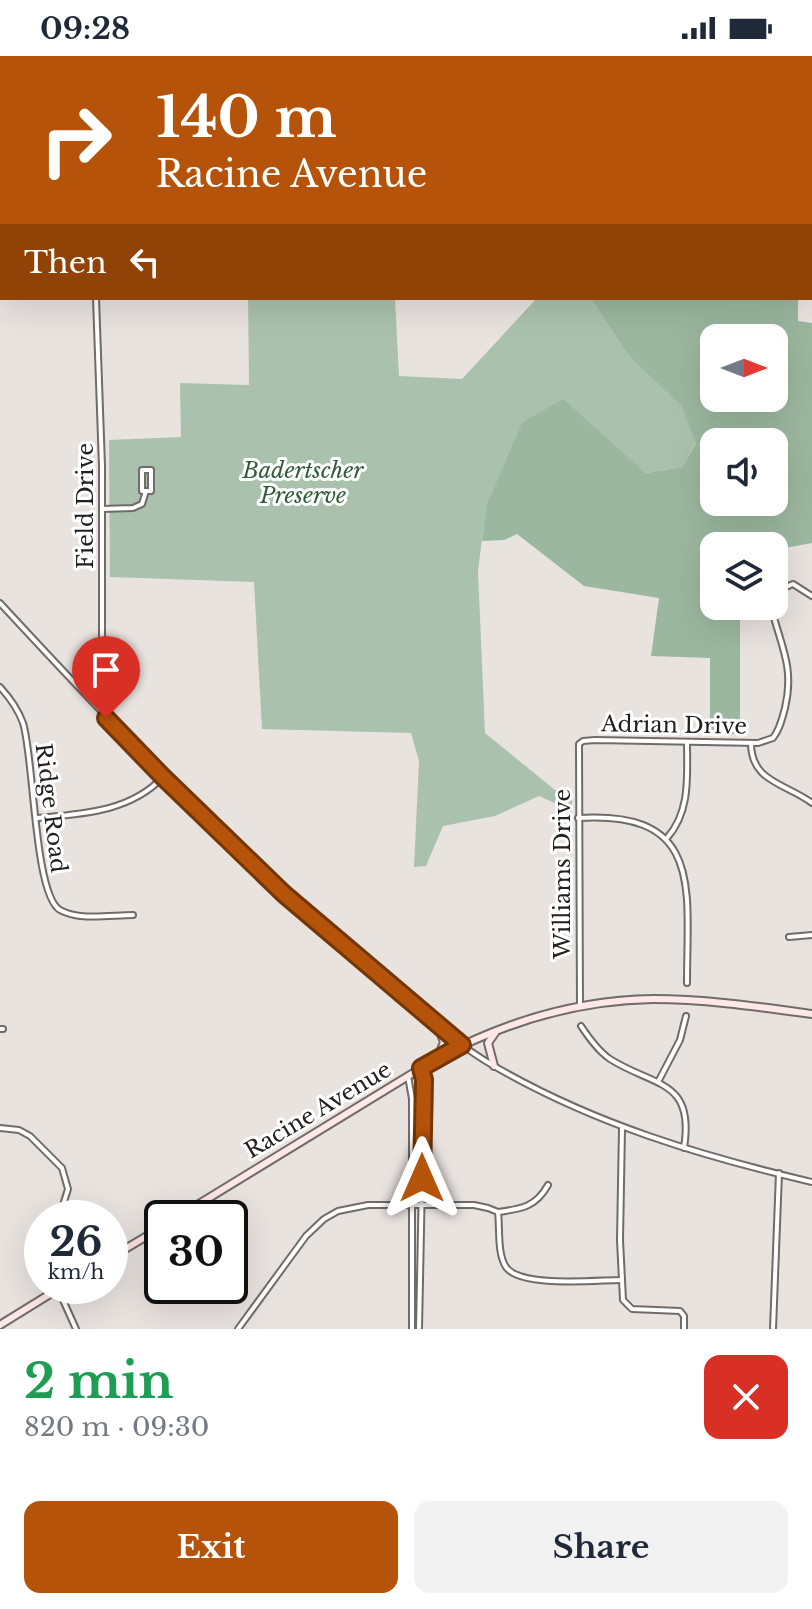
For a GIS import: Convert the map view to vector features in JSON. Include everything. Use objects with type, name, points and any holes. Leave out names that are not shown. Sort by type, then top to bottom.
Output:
[{"type":"main road","name":"Racine Avenue","points":[[205,1200],[421,1068],[497,1030],[580,1007],[625,1001],[667,999],[812,1014]]},
{"type":"main road","points":[[436,1022],[444,1042],[437,1059]]},
{"type":"main road","points":[[494,1066],[488,1043],[497,1030]]},
{"type":"main road","points":[[0,1325],[35,1304]]},
{"type":"street","name":"Field Drive","points":[[96,300],[102,509],[103,714]]},
{"type":"street","points":[[142,470],[151,470],[151,491],[146,491],[142,491],[142,470]]},
{"type":"street","points":[[102,509],[133,508],[142,504],[146,491]]},
{"type":"street","points":[[788,585],[793,584],[812,596]]},
{"type":"street","points":[[0,603],[163,777],[284,894],[462,1045],[494,1066],[622,1128],[812,1182]]},
{"type":"street","name":"Adrian Drive","points":[[580,742],[751,743],[769,740],[778,732],[789,689],[786,653],[775,620]]},
{"type":"street","name":"Ridge Road","points":[[0,687],[11,700],[24,726],[45,883],[56,907],[79,915],[133,915]]},
{"type":"street","name":"Williams Drive","points":[[580,742],[580,1007]]},
{"type":"street","points":[[667,839],[685,807],[687,742]]},
{"type":"street","points":[[751,743],[752,759],[759,771],[812,803]]},
{"type":"street","points":[[37,818],[129,803],[150,790],[163,777]]},
{"type":"street","points":[[578,818],[621,818],[642,824],[667,839],[681,862],[685,879],[687,983]]},
{"type":"street","points":[[789,937],[812,935]]},
{"type":"street","points":[[658,1082],[680,1040],[686,1016]]},
{"type":"street","points":[[581,1026],[599,1050],[612,1060],[658,1082],[678,1098],[687,1124],[684,1148]]},
{"type":"street","points":[[419,1329],[424,1080],[421,1068]]},
{"type":"street","points":[[408,1076],[412,1089],[412,1329]]},
{"type":"street","points":[[0,1128],[19,1130],[30,1136],[62,1168],[68,1189],[65,1200]]},
{"type":"street","points":[[622,1128],[623,1300],[628,1307],[639,1310],[680,1311],[684,1316],[684,1329]]},
{"type":"street","points":[[773,1329],[779,1173]]},
{"type":"street","points":[[238,1329],[306,1236],[324,1219],[352,1207],[412,1204],[474,1205],[498,1212],[532,1205],[548,1185]]},
{"type":"street","points":[[498,1212],[503,1260],[510,1272],[518,1277],[533,1280],[621,1280]]},
{"type":"street","points":[[67,1304],[76,1329]]},
{"type":"green space","name":"Badertscher Preserve","points":[[248,300],[395,300],[399,376],[462,379],[535,300],[709,300],[707,324],[700,324],[700,398],[696,442],[682,467],[646,473],[594,428],[486,507],[478,571],[485,733],[555,790],[572,790],[572,829],[557,804],[539,796],[495,816],[443,826],[426,866],[414,867],[419,761],[411,733],[262,729],[254,582],[110,577],[109,440],[181,437],[180,383],[249,385]]},
{"type":"green space","points":[[592,300],[798,300],[798,321],[812,323],[812,543],[788,547],[788,532],[700,532],[700,620],[740,620],[740,734],[710,734],[710,658],[651,656],[659,598],[584,586],[517,534],[504,540],[482,541],[486,507],[522,423],[563,399],[646,473],[682,467],[696,443],[682,406],[630,357]]},
{"type":"route","points":[[106,718],[284,894],[462,1045],[421,1068],[424,1080],[422,1178]]}]
